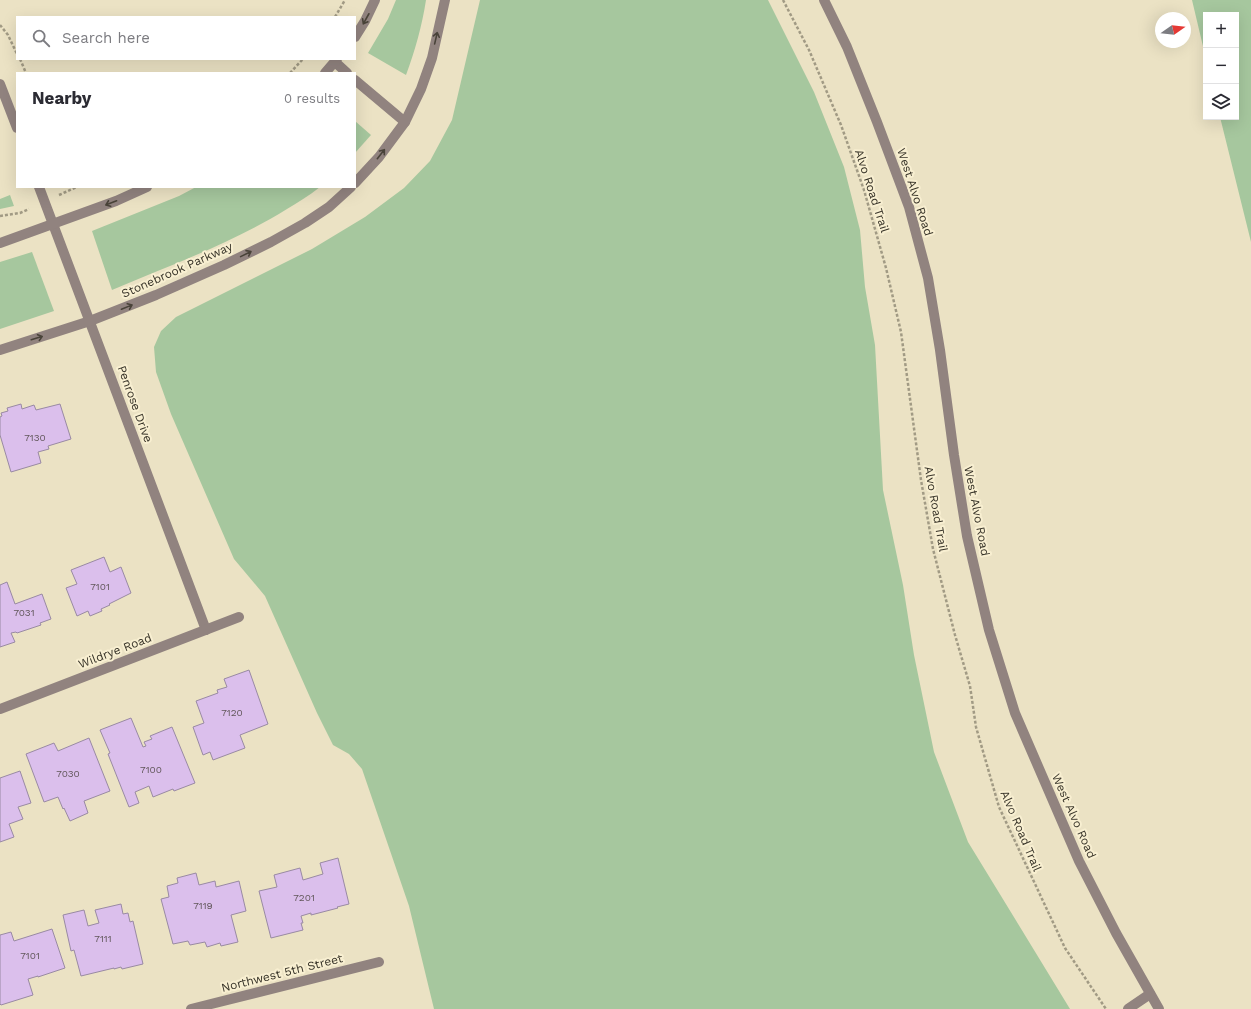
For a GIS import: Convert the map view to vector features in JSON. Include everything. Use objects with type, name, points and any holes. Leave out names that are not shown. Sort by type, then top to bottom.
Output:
[{"type":"street","points":[[356,35],[376,0]]},
{"type":"street","points":[[356,182],[379,157],[405,122],[421,89],[432,58],[444,0]]},
{"type":"street","name":"West Alvo Road","points":[[824,0],[847,47],[909,207],[926,271],[940,350],[954,455],[967,536],[989,630],[1015,713],[1080,861],[1116,933],[1159,1009]]},
{"type":"street","points":[[326,72],[336,61],[346,72]]},
{"type":"street","points":[[356,81],[405,122]]},
{"type":"street","points":[[0,84],[16,125]]},
{"type":"street","name":"Penrose Drive","points":[[39,188],[206,630]]},
{"type":"street","points":[[0,243],[116,201],[145,188]]},
{"type":"street","name":"Stonebrook Parkway","points":[[0,350],[90,321],[156,295],[224,265],[271,242],[305,223],[328,207],[350,188]]},
{"type":"street","name":"Wildrye Road","points":[[0,709],[239,617]]},
{"type":"street","name":"Northwest 5th Street","points":[[191,1009],[379,962]]},
{"type":"street","points":[[1128,1009],[1150,994]]},
{"type":"path","points":[[336,16],[345,0]]},
{"type":"path","name":"Alvo Road Trail","points":[[783,0],[809,50],[841,125],[864,190],[886,268],[901,332],[921,480],[933,549],[954,635],[970,686],[976,727],[999,807],[1065,948],[1106,1009]]},
{"type":"path","points":[[0,25],[8,35],[16,52]]},
{"type":"path","points":[[20,60],[26,72]]},
{"type":"path","points":[[291,72],[302,60]]},
{"type":"path","points":[[0,216],[14,213]]},
{"type":"green space","points":[[396,0],[426,0],[418,38],[406,75],[368,53],[388,19]]},
{"type":"green space","points":[[480,0],[768,0],[814,92],[844,167],[860,230],[865,287],[875,345],[883,490],[903,585],[914,655],[934,752],[968,842],[1070,1009],[434,1009],[409,906],[362,769],[349,754],[333,745],[317,713],[265,596],[234,559],[171,414],[156,372],[154,347],[161,331],[176,317],[312,249],[365,217],[404,188],[430,161],[452,120]]},
{"type":"green space","points":[[1192,0],[1251,0],[1251,242],[1221,120],[1239,120],[1239,12],[1203,12],[1203,46]]},
{"type":"green space","points":[[356,122],[371,135],[356,152]]},
{"type":"green space","points":[[194,188],[319,188],[287,209],[223,243],[112,290],[92,231],[179,196]]},
{"type":"green space","points":[[10,195],[14,206],[0,209],[0,199]]},
{"type":"green space","points":[[32,252],[54,311],[0,329],[0,262]]},
{"type":"building","points":[[21,404],[22,409],[34,405],[36,410],[60,404],[71,439],[48,446],[49,449],[38,452],[41,463],[11,472],[0,435],[0,417],[2,416],[1,413],[8,411],[7,408]]},
{"type":"building","points":[[104,557],[110,572],[121,567],[131,593],[109,604],[110,605],[101,609],[102,611],[90,616],[88,611],[77,616],[66,588],[77,584],[71,570]]},
{"type":"building","points":[[7,582],[15,604],[42,594],[51,619],[40,623],[41,625],[17,633],[11,633],[15,642],[0,647],[0,585]]},
{"type":"building","points":[[249,670],[268,724],[240,735],[245,748],[213,760],[210,752],[203,755],[193,727],[204,723],[196,701],[218,693],[217,690],[227,687],[224,679]]},
{"type":"building","points":[[131,718],[143,747],[146,746],[144,742],[152,739],[150,736],[172,727],[195,783],[174,791],[173,789],[153,797],[149,786],[135,792],[139,803],[129,807],[108,754],[110,753],[100,730]]},
{"type":"building","points":[[89,738],[110,791],[84,801],[88,813],[70,821],[58,797],[44,802],[26,754],[54,743],[58,751]]},
{"type":"building","points":[[20,771],[31,803],[18,807],[23,819],[9,824],[14,837],[0,842],[0,778]]},
{"type":"building","points":[[338,858],[349,904],[311,915],[311,913],[301,916],[303,930],[271,938],[259,891],[277,887],[274,875],[300,868],[303,880],[323,874],[320,863]]},
{"type":"building","points":[[196,873],[199,885],[215,881],[216,887],[239,881],[246,911],[231,915],[238,942],[221,946],[220,943],[207,947],[205,942],[190,945],[188,941],[173,944],[161,899],[169,897],[167,886],[178,883],[177,878]]},
{"type":"building","points":[[121,904],[123,914],[128,913],[130,922],[133,921],[143,964],[122,969],[121,967],[114,968],[81,976],[74,950],[71,951],[63,915],[84,910],[88,926],[99,923],[95,910]]},
{"type":"building","points":[[52,929],[65,968],[28,979],[33,995],[1,1005],[0,935],[11,932],[14,941]]}]
